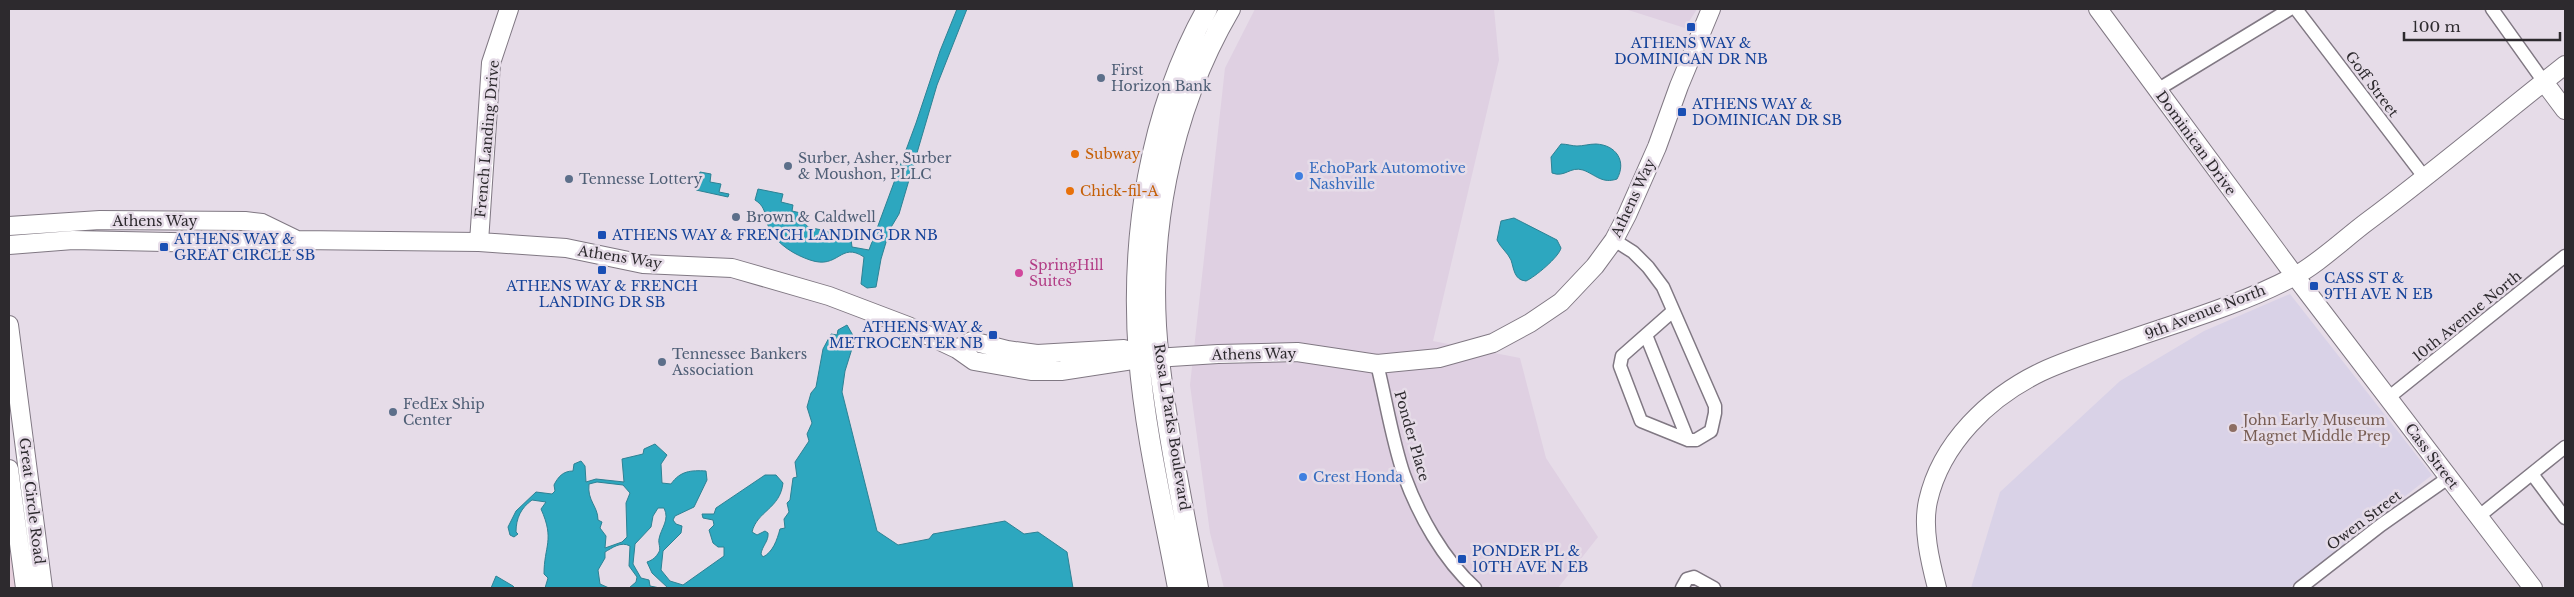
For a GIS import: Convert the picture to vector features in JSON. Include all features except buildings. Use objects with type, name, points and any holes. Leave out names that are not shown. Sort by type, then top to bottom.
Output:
[{"type":"main road","name":"Rosa L Parks Boulevard","points":[[1198,588],[1149,359],[1138,328],[1139,270],[1148,173],[1169,100],[1192,39],[1207,9]]},
{"type":"main road","name":"Rosa L Parks Boulevard","points":[[1178,588],[1146,410],[1159,230],[1166,178],[1186,106],[1210,46],[1230,9]]},
{"type":"street","name":"French Landing Drive","points":[[479,242],[491,63],[509,9]]},
{"type":"street","name":"Athens Way","points":[[9,245],[85,240],[262,244],[298,240],[479,242],[566,248],[644,264],[732,268],[829,296],[908,326],[957,349],[974,360],[1031,371],[1061,371],[1149,359],[1218,354],[1297,352],[1377,364],[1414,362],[1466,352],[1514,332],[1561,302],[1595,266],[1614,240],[1657,147],[1710,9]]},
{"type":"street","name":"Dominican Drive","points":[[2098,9],[2295,276]]},
{"type":"street","points":[[2157,90],[2290,9]]},
{"type":"street","name":"Goff Street","points":[[2296,9],[2425,178]]},
{"type":"street","points":[[2492,9],[2565,110]]},
{"type":"street","name":"9th Avenue North","points":[[1937,588],[1928,544],[1928,502],[1936,479],[1951,449],[1963,432],[1988,406],[2042,371],[2202,315],[2295,276],[2425,178],[2565,65]]},
{"type":"street","name":"Athens Way","points":[[9,226],[134,220],[245,221],[262,223],[298,240]]},
{"type":"street","points":[[85,240],[99,231],[125,228],[134,220]]},
{"type":"street","points":[[1614,240],[1633,252],[1648,267],[1663,287],[1714,406],[1715,414],[1711,431],[1696,440],[1688,440],[1641,420],[1620,366],[1622,356],[1673,311]]},
{"type":"street","name":"10th Avenue North","points":[[2388,398],[2565,256]]},
{"type":"street","name":"Cass Street","points":[[2295,276],[2533,588]]},
{"type":"street","name":"Great Circle Road","points":[[9,325],[43,588]]},
{"type":"street","points":[[1646,335],[1688,440]]},
{"type":"street","name":"Ponder Place","points":[[1377,364],[1404,475],[1429,529],[1463,577],[1475,588]]},
{"type":"street","points":[[2478,517],[2565,448]]},
{"type":"street","name":"Great Circle Road","points":[[9,469],[25,588]]},
{"type":"street","points":[[2532,474],[2565,518]]},
{"type":"street","name":"Owen Street","points":[[2300,588],[2381,525],[2448,478]]},
{"type":"street","points":[[1682,588],[1687,579],[1694,576],[1714,588]]},
{"type":"shaded area","points":[[1255,9],[1494,9],[1499,60],[1433,341],[1520,358],[1546,458],[1598,537],[1558,588],[1224,588],[1210,533],[1190,385],[1225,68]]},
{"type":"shaded area","points":[[1625,9],[1697,9],[1685,28]]},
{"type":"shaded area","name":"John Early Museum Magnet Middle Prep","points":[[2290,294],[2432,475],[2289,588],[1971,588],[2000,492],[2120,381],[2204,331]]},
{"type":"shaded area","points":[[9,509],[19,588],[9,588]]},
{"type":"water","points":[[957,9],[967,9],[937,85],[899,214],[890,229],[881,259],[876,287],[867,288],[861,284],[864,257],[856,253],[850,252],[827,262],[820,262],[804,258],[787,249],[773,235],[768,226],[764,210],[755,200],[758,189],[783,194],[781,202],[793,205],[792,211],[805,214],[802,220],[808,227],[848,236],[851,239],[852,247],[869,250],[916,123],[940,51]]},
{"type":"water","points":[[1561,144],[1577,146],[1596,144],[1609,147],[1618,155],[1620,160],[1621,166],[1617,179],[1603,180],[1578,169],[1560,174],[1552,173],[1551,157]]},
{"type":"water","points":[[700,172],[711,174],[710,182],[721,184],[719,192],[729,194],[728,197],[696,190]]},
{"type":"water","points":[[1514,218],[1557,240],[1561,248],[1546,266],[1526,281],[1519,279],[1510,257],[1497,240],[1501,221]]},
{"type":"water","points":[[847,325],[855,339],[845,371],[842,392],[877,531],[898,545],[929,539],[933,534],[1005,521],[1024,534],[1038,532],[1067,552],[1073,588],[668,588],[652,573],[647,562],[654,558],[660,550],[659,539],[666,512],[664,508],[658,508],[653,516],[651,527],[635,544],[633,564],[641,578],[649,580],[650,586],[660,588],[629,588],[636,582],[637,577],[629,566],[630,546],[623,544],[605,552],[605,558],[598,570],[600,584],[609,588],[545,588],[548,578],[544,574],[544,564],[548,536],[541,509],[546,502],[532,500],[525,506],[517,522],[516,532],[518,534],[514,537],[510,535],[508,527],[516,511],[536,492],[552,494],[555,491],[554,485],[559,477],[566,472],[573,471],[574,464],[581,461],[585,466],[586,482],[596,479],[624,482],[622,459],[643,454],[644,449],[655,444],[667,455],[661,464],[662,483],[671,484],[678,476],[686,472],[695,471],[706,471],[707,480],[694,507],[675,516],[673,520],[676,524],[682,526],[681,533],[663,551],[661,570],[670,581],[683,585],[724,556],[724,547],[718,547],[713,543],[709,530],[714,525],[713,520],[703,518],[702,514],[714,514],[716,508],[765,475],[776,475],[783,483],[781,492],[778,499],[759,519],[752,532],[757,535],[765,531],[768,533],[761,554],[763,557],[766,555],[774,545],[780,529],[785,528],[784,519],[789,512],[787,503],[790,500],[793,478],[797,477],[795,462],[809,441],[807,434],[812,423],[807,407],[811,393],[816,387],[823,349],[831,334],[837,335],[838,330]],"holes":[[[597,482],[623,485],[630,493],[626,503],[627,537],[622,542],[605,548],[606,536],[600,528],[602,522],[598,520],[598,515],[591,499],[589,484]]]},
{"type":"water","points":[[496,576],[513,586],[515,588],[491,588]]},
{"type":"place","name":"ATHENS WAY & DOMINICAN DR NB","points":[[1691,27]]},
{"type":"place","name":"First Horizon Bank","points":[[1101,78]]},
{"type":"place","name":"ATHENS WAY & DOMINICAN DR SB","points":[[1682,112]]},
{"type":"place","name":"Subway","points":[[1075,154]]},
{"type":"place","name":"Surber, Asher, Surber & Moushon, PLLC","points":[[788,166]]},
{"type":"place","name":"EchoPark Automotive Nashville","points":[[1299,176]]},
{"type":"place","name":"Tennesse Lottery","points":[[569,179]]},
{"type":"place","name":"Chick-fil-A","points":[[1070,191]]},
{"type":"place","name":"Brown & Caldwell","points":[[736,217]]},
{"type":"place","name":"ATHENS WAY & FRENCH LANDING DR NB","points":[[602,235]]},
{"type":"place","name":"ATHENS WAY & GREAT CIRCLE SB","points":[[164,247]]},
{"type":"place","name":"ATHENS WAY & FRENCH LANDING DR SB","points":[[602,270]]},
{"type":"place","name":"SpringHill Suites","points":[[1019,273]]},
{"type":"place","name":"CASS ST & 9TH AVE N EB","points":[[2314,286]]},
{"type":"place","name":"ATHENS WAY & METROCENTER NB","points":[[993,335]]},
{"type":"place","name":"Tennessee Bankers Association","points":[[662,362]]},
{"type":"place","name":"FedEx Ship Center","points":[[393,412]]},
{"type":"place","name":"John Early Museum Magnet Middle Prep","points":[[2233,428]]},
{"type":"place","name":"Crest Honda","points":[[1303,477]]},
{"type":"place","name":"PONDER PL & 10TH AVE N EB","points":[[1462,559]]}]
